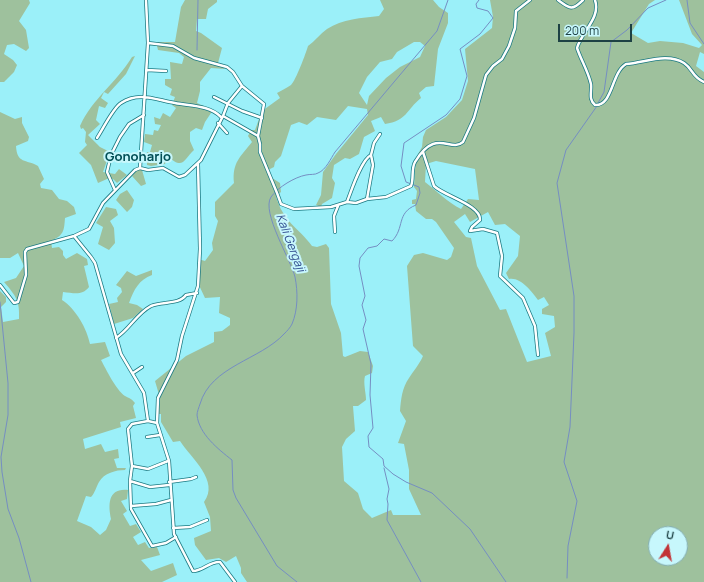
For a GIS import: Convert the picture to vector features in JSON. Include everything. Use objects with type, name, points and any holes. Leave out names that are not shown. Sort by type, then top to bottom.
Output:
[{"type":"street","points":[[0,286],[14,303],[17,303],[20,299],[26,275],[25,252],[27,249],[74,236],[91,227],[103,203],[140,168],[146,97],[148,43],[146,0]]},
{"type":"street","points":[[148,43],[173,46],[194,58],[227,67],[233,72],[242,86],[263,102],[264,107],[258,136],[260,152],[281,204],[290,208],[338,206],[347,202],[356,203],[367,199],[378,199],[395,194],[412,184],[414,165],[423,152],[433,143],[456,145],[463,142],[474,118],[486,75],[493,66],[502,59],[509,46],[515,28],[516,11],[530,0]]},
{"type":"street","points":[[558,0],[564,6],[571,8],[583,0]]},
{"type":"street","points":[[596,0],[597,12],[577,48],[586,64],[591,83],[591,100],[595,105],[599,105],[606,100],[617,74],[626,64],[668,58],[678,60],[688,65],[696,78],[704,82]]},
{"type":"street","points":[[147,70],[166,71]]},
{"type":"street","points":[[140,168],[148,170],[165,168],[181,178],[198,164],[228,103],[242,86]]},
{"type":"street","points":[[97,138],[119,104],[135,98],[146,97],[174,103],[200,106],[222,116],[258,136]]},
{"type":"street","points":[[214,97],[242,111],[262,118]]},
{"type":"street","points":[[115,190],[107,172],[111,155],[127,128],[135,119],[144,115]]},
{"type":"street","points":[[218,123],[227,133]]},
{"type":"street","points":[[367,199],[372,165],[370,155],[380,134]]},
{"type":"street","points":[[423,152],[434,186],[472,207],[478,213],[480,220],[470,228],[470,231],[472,232],[483,229],[496,233],[502,256],[500,276],[523,298],[535,326],[538,355]]},
{"type":"street","points":[[347,202],[365,159],[370,155]]},
{"type":"street","points":[[198,164],[200,249],[199,281],[197,293],[182,336],[177,360],[158,398],[157,423],[169,461],[169,483],[174,510],[173,528],[176,537],[193,571],[220,562],[235,582]]},
{"type":"street","points":[[335,232],[334,216],[338,206]]},
{"type":"street","points":[[74,236],[95,263],[122,357],[144,393],[148,421]]},
{"type":"street","points":[[116,338],[129,327],[137,316],[151,306],[182,300],[186,295],[197,293]]},
{"type":"street","points":[[133,373],[142,367]]},
{"type":"street","points":[[157,423],[148,421],[132,424],[128,427],[132,466],[130,482],[131,506],[152,546],[166,543],[176,537]]},
{"type":"street","points":[[147,437],[160,435]]},
{"type":"street","points":[[132,466],[148,469],[169,461]]},
{"type":"street","points":[[130,482],[150,487],[191,479],[196,476]]},
{"type":"street","points":[[131,506],[156,504],[171,500]]},
{"type":"street","points":[[173,528],[190,527],[207,520]]},
{"type":"green space","points":[[0,0],[29,0],[30,3],[19,21],[26,30],[29,48],[26,51],[14,44],[7,45],[4,54],[13,60],[17,65],[14,72],[4,82],[0,82]]},
{"type":"green space","points":[[185,0],[217,0],[217,2],[208,9],[206,19],[197,19],[196,31],[222,48],[218,63],[225,69],[211,68],[200,82],[200,91],[197,103],[213,110],[205,122],[202,130],[196,128],[190,132],[190,141],[194,150],[183,162],[177,163],[168,156],[165,164],[151,166],[147,165],[147,152],[150,152],[152,145],[144,142],[145,134],[153,135],[154,130],[158,131],[161,125],[155,124],[154,117],[160,119],[163,113],[170,117],[176,108],[172,105],[175,97],[170,95],[172,89],[165,85],[165,79],[171,79],[170,62],[182,64],[184,57],[179,53],[158,50],[157,46],[150,45],[151,42],[175,42],[181,7]]},
{"type":"green space","points":[[380,0],[433,0],[439,7],[448,13],[448,23],[438,49],[434,86],[426,87],[419,93],[421,98],[402,118],[392,123],[385,124],[381,117],[371,121],[375,131],[364,137],[359,154],[350,159],[345,158],[334,165],[332,178],[335,183],[332,198],[322,204],[321,207],[316,205],[321,195],[323,172],[368,115],[367,109],[348,106],[336,120],[317,117],[307,125],[299,122],[291,125],[281,156],[275,162],[274,167],[266,171],[269,176],[280,183],[281,192],[276,196],[279,205],[291,224],[307,239],[312,246],[317,247],[326,244],[329,248],[331,304],[341,333],[343,356],[345,357],[360,351],[368,352],[373,366],[372,373],[365,376],[364,379],[366,400],[358,406],[353,406],[355,431],[346,439],[342,447],[344,481],[358,493],[363,509],[372,518],[391,510],[393,515],[421,515],[409,489],[409,470],[404,444],[398,443],[406,421],[400,411],[403,390],[423,356],[413,346],[407,266],[414,255],[423,253],[447,260],[451,257],[454,248],[436,222],[432,219],[426,219],[416,211],[415,204],[412,204],[412,200],[416,199],[417,191],[414,187],[415,169],[426,130],[446,117],[462,100],[468,81],[465,49],[492,28],[493,17],[490,0],[655,0],[649,4],[631,33],[648,43],[660,41],[683,43],[699,48],[702,45],[692,34],[679,0],[704,0],[704,54],[700,52],[696,66],[704,72],[704,582],[247,582],[241,573],[241,568],[236,556],[226,562],[219,558],[206,560],[195,545],[194,538],[211,531],[210,517],[204,502],[208,494],[209,486],[197,462],[180,441],[173,442],[161,422],[161,414],[158,414],[160,398],[155,381],[186,356],[214,342],[214,332],[222,331],[230,325],[230,318],[219,313],[220,297],[205,298],[197,281],[198,259],[205,261],[213,250],[212,243],[218,221],[215,216],[215,202],[234,183],[234,170],[236,165],[252,142],[248,136],[251,130],[255,130],[262,111],[280,98],[277,93],[291,85],[301,66],[308,46],[324,31],[339,23],[379,16],[384,9]],"holes":[[[414,42],[420,42],[425,46],[420,57],[400,67],[386,78],[369,96],[367,105],[359,93],[367,77],[380,62],[392,59],[397,52]],[[436,161],[475,169],[479,200],[468,199],[461,209],[451,203],[425,182],[426,164]],[[488,212],[495,225],[505,224],[520,236],[518,256],[506,273],[509,279],[522,282],[538,300],[544,297],[549,305],[542,309],[542,314],[554,316],[555,327],[545,333],[551,356],[527,362],[506,309],[500,310],[477,266],[471,238],[466,237],[454,222],[465,214],[470,222]]]},
{"type":"green space","points":[[135,56],[126,74],[108,94],[104,92],[119,75],[132,57]]},
{"type":"green space","points":[[104,92],[101,98],[108,103],[105,108],[99,106],[96,120],[100,124],[88,135],[100,147],[110,152],[103,172],[115,174],[119,169],[127,175],[117,183],[113,179],[107,179],[98,183],[91,165],[79,153],[87,145],[85,142],[86,132],[83,128],[81,129],[80,126],[85,116]]},
{"type":"green space","points":[[0,112],[15,119],[22,117],[22,123],[29,137],[28,141],[16,146],[18,156],[23,160],[38,166],[44,179],[40,184],[41,188],[52,190],[59,199],[67,201],[74,207],[76,214],[65,218],[61,235],[51,241],[52,248],[59,247],[63,251],[63,255],[66,259],[77,253],[87,259],[88,265],[84,266],[89,287],[81,293],[63,292],[62,300],[72,309],[80,320],[90,344],[105,342],[110,356],[101,360],[118,389],[135,403],[133,406],[136,418],[120,422],[121,427],[83,439],[85,449],[101,444],[105,452],[118,449],[119,458],[114,459],[117,468],[126,468],[125,470],[110,473],[101,479],[94,494],[91,497],[86,496],[77,521],[91,527],[100,535],[106,530],[111,519],[110,503],[113,494],[121,490],[128,490],[127,499],[121,501],[127,511],[123,514],[130,526],[136,524],[141,532],[133,537],[138,545],[145,542],[149,548],[157,547],[160,555],[141,560],[151,571],[173,563],[177,575],[162,582],[0,582],[0,291],[6,297],[6,302],[1,307],[3,322],[19,319],[18,303],[12,291],[4,282],[16,278],[24,266],[18,253],[10,258],[0,258]]},
{"type":"green space","points":[[137,170],[142,170],[146,184],[141,186],[132,176]]},
{"type":"green space","points":[[127,190],[134,200],[132,207],[127,212],[116,200],[120,194]]},
{"type":"green space","points":[[106,207],[116,209],[118,215],[110,221],[114,228],[115,243],[109,250],[98,244],[103,227],[96,223]]},
{"type":"green space","points":[[152,270],[152,275],[140,282],[129,303],[137,305],[143,309],[133,318],[114,324],[109,304],[118,302],[117,298],[122,292],[121,288],[116,285],[127,271],[136,276]]},
{"type":"waterway","points":[[197,50],[198,0]]},
{"type":"waterway","name":"Kali Gergaji","points":[[297,582],[277,566],[236,498],[233,490],[232,460],[215,446],[205,435],[199,422],[197,415],[198,411],[206,391],[214,381],[237,364],[274,343],[284,334],[294,319],[297,301],[295,277],[273,224],[269,204],[271,197],[282,186],[292,180],[302,176],[317,174],[328,164],[335,152],[437,31],[448,0]]},
{"type":"waterway","points":[[479,0],[476,4],[477,8],[488,11],[493,18],[480,34],[460,49],[467,76],[460,99],[446,115],[404,143],[401,166],[406,182],[419,187],[420,193],[416,205],[410,208],[403,216],[396,236],[392,241],[384,239],[377,246],[368,248],[360,258],[359,266],[365,296],[362,305],[366,320],[363,329],[371,364],[370,395],[373,428],[368,436],[369,447],[383,459],[384,466],[393,474],[406,482],[432,493],[470,529],[506,582]]},
{"type":"waterway","points":[[598,103],[604,92],[611,42],[627,30],[648,8],[666,0]]},
{"type":"waterway","points":[[687,0],[690,23],[704,44]]},
{"type":"waterway","points":[[567,578],[568,546],[577,501],[564,462],[570,427],[574,296],[557,183],[566,150],[597,106]]},
{"type":"waterway","points":[[0,302],[8,383],[8,415],[1,457],[2,472],[8,509],[19,538],[31,582]]},
{"type":"waterway","points":[[384,468],[389,489],[387,499],[387,520],[421,582]]},
{"type":"district","name":"Gonoharjo","points":[[138,157]]}]
